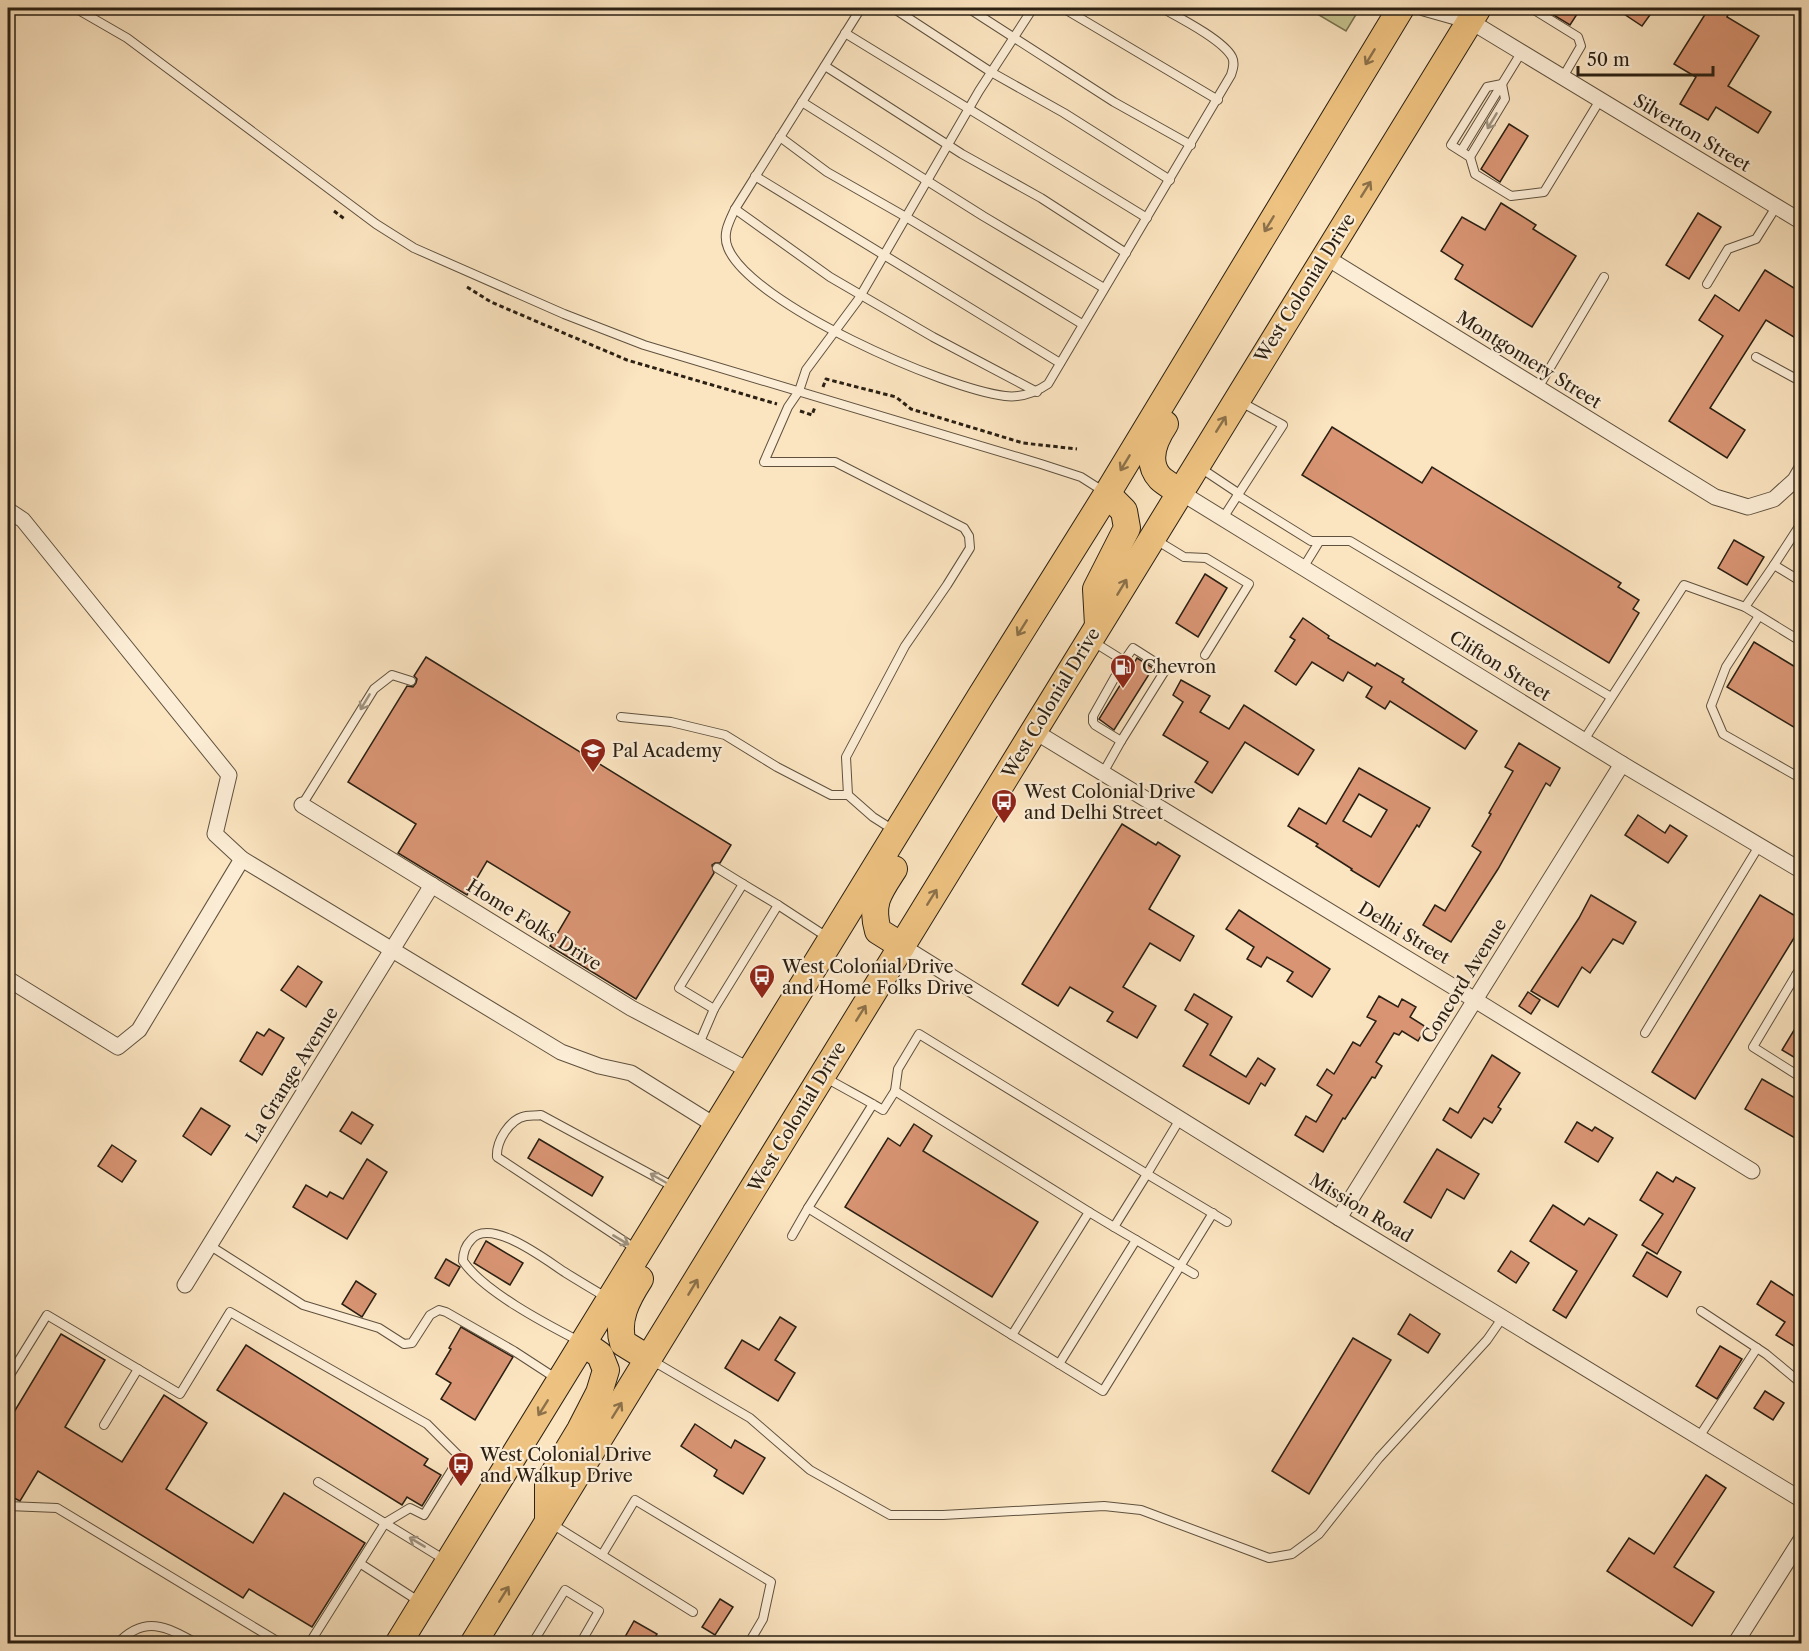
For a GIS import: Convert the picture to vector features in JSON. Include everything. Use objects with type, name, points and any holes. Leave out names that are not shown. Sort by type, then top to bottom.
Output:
[{"type":"highway","points":[[398,1644],[1107,494],[1401,8]]},
{"type":"highway","name":"West Colonial Drive","points":[[473,1644],[1196,466],[1470,12]]},
{"type":"highway","points":[[1180,492],[1159,477],[1153,468],[1152,452],[1161,430],[1205,359],[1203,333]]},
{"type":"highway","points":[[1094,632],[1096,589],[1127,528],[1124,511],[1107,494]]},
{"type":"highway","points":[[902,946],[878,931],[873,914],[886,880],[933,806],[929,780]]},
{"type":"highway","points":[[649,1359],[623,1343],[619,1330],[628,1298],[667,1238],[674,1195]]},
{"type":"highway","points":[[548,1522],[548,1483],[599,1393],[606,1370],[600,1355],[583,1343]]},
{"type":"street","name":"Silverton Street","points":[[1424,8],[1470,12],[1521,53],[1802,222]]},
{"type":"street","name":"Montgomery Street","points":[[1324,256],[1715,496],[1748,507],[1774,499],[1795,480],[1802,468]]},
{"type":"street","name":"Clifton Street","points":[[1180,492],[1622,764],[1802,871]]},
{"type":"street","points":[[8,510],[23,520],[229,775],[215,834],[242,859],[561,1052],[599,1066],[631,1073],[716,1126]]},
{"type":"street","name":"Delhi Street","points":[[1034,731],[1752,1172]]},
{"type":"street","name":"Concord Avenue","points":[[1339,1218],[1622,764]]},
{"type":"street","name":"Home Folks Drive","points":[[302,805],[631,1008],[750,1071]]},
{"type":"street","points":[[8,979],[118,1047],[139,1030],[242,859]]},
{"type":"street","name":"La Grange Avenue","points":[[185,1285],[432,885]]},
{"type":"street","name":"Mission Road","points":[[902,946],[1339,1218],[1802,1500]]},
{"type":"street","points":[[1735,1644],[1802,1538]]},
{"type":"lane","points":[[75,8],[127,38],[376,224],[414,248],[564,314],[644,345],[1041,464],[1080,477],[1107,494]]},
{"type":"lane","points":[[861,8],[735,209],[724,236],[727,246],[745,273],[835,332],[917,370],[978,391],[1007,397],[1037,392],[1048,384],[1231,75],[1234,65],[1232,56],[1222,45],[1162,8]]},
{"type":"lane","points":[[893,8],[991,72],[1064,113],[1170,180]]},
{"type":"lane","points":[[968,8],[1114,102],[1191,146]]},
{"type":"lane","points":[[848,795],[846,757],[905,646],[970,548],[969,536],[964,528],[835,462],[764,462],[807,370],[861,295],[969,108],[1033,8]]},
{"type":"lane","points":[[1064,8],[1218,100]]},
{"type":"lane","points":[[1535,8],[1536,11],[1578,37],[1581,46],[1563,77]]},
{"type":"lane","points":[[845,33],[1147,218]]},
{"type":"lane","points":[[1470,157],[1505,99],[1502,84],[1521,53]]},
{"type":"lane","points":[[825,66],[948,145],[1041,198],[1126,253]]},
{"type":"lane","points":[[1502,84],[1487,87],[1451,145],[1470,157],[1475,174],[1511,196],[1544,192],[1600,100]]},
{"type":"lane","points":[[802,102],[1104,288]]},
{"type":"lane","points":[[780,137],[828,172],[1082,324]]},
{"type":"lane","points":[[755,176],[1060,363]]},
{"type":"lane","points":[[1707,284],[1728,249],[1756,239],[1776,207]]},
{"type":"lane","points":[[735,209],[830,277],[933,337],[1037,392]]},
{"type":"lane","points":[[1538,388],[1605,277]]},
{"type":"lane","points":[[1756,357],[1802,382]]},
{"type":"lane","points":[[1223,518],[1282,425],[1236,400]]},
{"type":"lane","points":[[1196,466],[1311,541],[1350,541],[1611,697]]},
{"type":"lane","points":[[1745,607],[1801,524]]},
{"type":"lane","points":[[1152,537],[1184,556],[1206,558],[1249,584],[1205,655]]},
{"type":"lane","points":[[1303,568],[1319,542]]},
{"type":"lane","points":[[1774,565],[1802,582]]},
{"type":"lane","points":[[1584,740],[1684,585],[1745,607],[1802,642]]},
{"type":"lane","points":[[1759,616],[1726,667],[1711,706],[1723,734],[1802,779]]},
{"type":"lane","points":[[1094,632],[1124,661]]},
{"type":"lane","points":[[1103,772],[1166,669],[1133,648],[1094,711],[1092,719],[1095,724],[1121,741]]},
{"type":"lane","points":[[302,805],[374,689],[392,675],[411,681]]},
{"type":"lane","points":[[621,717],[672,722],[725,735],[777,767],[831,795],[848,795],[873,817],[897,832]]},
{"type":"lane","points":[[1645,1033],[1759,846]]},
{"type":"lane","points":[[717,868],[831,939]]},
{"type":"lane","points":[[714,1008],[679,988],[743,884]]},
{"type":"lane","points":[[699,1044],[714,1008],[778,905]]},
{"type":"lane","points":[[1802,965],[1799,976],[1753,1047],[1802,1078]]},
{"type":"lane","points":[[822,1075],[884,1110],[895,1091],[898,1070],[919,1034],[1227,1222]]},
{"type":"lane","points":[[895,1091],[1089,1212],[1194,1274]]},
{"type":"lane","points":[[792,1236],[873,1104]]},
{"type":"lane","points":[[640,1251],[497,1157],[496,1148],[500,1140],[513,1123],[524,1116],[541,1115],[639,1167],[674,1195]]},
{"type":"lane","points":[[1114,1227],[1180,1119]]},
{"type":"lane","points":[[808,1208],[1103,1391],[1213,1213]]},
{"type":"lane","points":[[1012,1335],[1089,1212]]},
{"type":"lane","points":[[583,1343],[480,1281],[463,1261],[465,1248],[479,1233],[501,1235],[610,1299]]},
{"type":"lane","points":[[1059,1364],[1136,1240]]},
{"type":"lane","points":[[209,1245],[303,1305],[379,1328],[404,1344],[412,1343],[430,1315],[439,1310],[446,1312],[514,1351],[560,1381]]},
{"type":"lane","points":[[1701,1311],[1756,1348],[1802,1384]]},
{"type":"lane","points":[[8,1378],[47,1314],[180,1394],[230,1312],[427,1424],[460,1457],[424,1515],[410,1508],[385,1523],[309,1644]]},
{"type":"lane","points":[[649,1359],[750,1418],[810,1470],[890,1515],[944,1515],[1104,1506],[1141,1510],[1269,1558],[1292,1554],[1318,1534],[1379,1458],[1487,1340],[1503,1317]]},
{"type":"lane","points":[[1700,1437],[1756,1348]]},
{"type":"lane","points":[[104,1425],[138,1370]]},
{"type":"lane","points":[[318,1482],[448,1562]]},
{"type":"lane","points":[[602,1555],[635,1500],[771,1582],[762,1619],[750,1641]]},
{"type":"lane","points":[[8,1506],[57,1508],[282,1644]]},
{"type":"lane","points":[[548,1522],[693,1612]]},
{"type":"lane","points":[[361,1564],[423,1604]]},
{"type":"lane","points":[[532,1644],[565,1590],[599,1611],[579,1644]]},
{"type":"lane","points":[[117,1644],[135,1629],[146,1626],[168,1628],[198,1644]]},
{"type":"path","points":[[332,209],[351,223]]},
{"type":"path","points":[[467,287],[491,302],[627,360],[812,415],[826,380],[896,397],[910,409],[1023,442],[1077,449]]},
{"type":"shaded area","points":[[1307,8],[1360,8],[1346,31]]},
{"type":"building","points":[[1542,8],[1581,8],[1570,25]]},
{"type":"building","points":[[1615,8],[1655,8],[1642,26]]},
{"type":"building","points":[[1709,8],[1720,8],[1729,13],[1727,17],[1759,36],[1728,86],[1771,112],[1758,133],[1716,107],[1708,120],[1680,104],[1696,77],[1674,64]]},
{"type":"building","points":[[1509,124],[1528,136],[1500,182],[1481,169]]},
{"type":"building","points":[[1501,203],[1536,225],[1533,229],[1576,256],[1532,327],[1455,279],[1463,265],[1441,251],[1462,217],[1485,230]]},
{"type":"building","points":[[1698,213],[1721,227],[1689,279],[1666,265]]},
{"type":"building","points":[[1765,270],[1802,293],[1802,342],[1766,320],[1710,408],[1745,430],[1727,458],[1669,421],[1723,336],[1699,320],[1715,295],[1739,311]]},
{"type":"building","points":[[1332,427],[1422,483],[1432,467],[1621,583],[1618,587],[1639,600],[1633,609],[1639,613],[1609,663],[1302,475]]},
{"type":"building","points":[[1734,540],[1764,557],[1747,585],[1718,568]]},
{"type":"building","points":[[1205,574],[1227,588],[1198,637],[1176,623]]},
{"type":"building","points":[[1303,618],[1329,636],[1328,638],[1375,666],[1377,663],[1404,679],[1402,682],[1477,731],[1465,749],[1390,701],[1385,709],[1366,697],[1372,687],[1348,672],[1343,681],[1312,662],[1296,685],[1275,671],[1295,640],[1290,637]]},
{"type":"building","points":[[1754,642],[1802,671],[1802,732],[1727,687]]},
{"type":"building","points":[[426,657],[731,845],[720,863],[712,865],[714,873],[636,999],[550,946],[570,912],[487,861],[467,895],[398,853],[416,824],[348,782],[407,686],[413,687],[416,683],[417,679],[414,676]]},
{"type":"building","points":[[1137,658],[1153,668],[1114,730],[1099,719]]},
{"type":"building","points":[[1181,680],[1210,696],[1200,712],[1229,729],[1244,705],[1314,750],[1298,775],[1245,742],[1212,793],[1195,782],[1208,762],[1163,735],[1183,702],[1173,695]]},
{"type":"building","points":[[1519,743],[1560,768],[1550,786],[1546,783],[1498,869],[1451,942],[1423,925],[1435,905],[1445,911],[1481,852],[1472,846],[1513,771],[1505,767]]},
{"type":"building","points":[[1359,768],[1430,808],[1379,887],[1288,826],[1299,808],[1326,824]],"holes":[[[1359,794],[1387,810],[1371,837],[1343,821]]]},
{"type":"building","points":[[1638,815],[1665,833],[1670,825],[1687,836],[1668,863],[1625,835]]},
{"type":"building","points":[[1122,824],[1156,845],[1158,842],[1180,856],[1149,909],[1194,936],[1180,961],[1150,943],[1123,987],[1156,1006],[1137,1038],[1107,1021],[1113,1012],[1070,987],[1058,1006],[1022,984]]},
{"type":"building","points":[[1591,895],[1636,922],[1623,944],[1613,939],[1590,973],[1582,967],[1558,1007],[1531,991],[1579,918]]},
{"type":"building","points":[[1760,895],[1802,920],[1802,925],[1695,1099],[1652,1072]]},
{"type":"building","points":[[1239,910],[1330,969],[1312,997],[1287,981],[1293,972],[1267,957],[1261,967],[1247,959],[1254,947],[1226,929]]},
{"type":"building","points":[[298,966],[322,982],[306,1007],[281,990]]},
{"type":"building","points":[[1528,992],[1540,1000],[1531,1014],[1519,1006]]},
{"type":"building","points":[[1194,994],[1232,1017],[1210,1055],[1246,1077],[1258,1058],[1275,1069],[1265,1086],[1261,1083],[1249,1104],[1183,1066],[1208,1024],[1185,1010]]},
{"type":"building","points":[[1379,996],[1398,1007],[1402,999],[1416,1007],[1410,1017],[1426,1027],[1418,1041],[1402,1031],[1399,1035],[1394,1033],[1376,1062],[1382,1066],[1375,1078],[1372,1077],[1345,1119],[1343,1118],[1323,1152],[1295,1135],[1306,1116],[1316,1122],[1332,1095],[1317,1085],[1327,1069],[1334,1074],[1353,1042],[1360,1046],[1376,1021],[1367,1017]]},
{"type":"building","points":[[1802,1017],[1802,1062],[1782,1050]]},
{"type":"building","points":[[269,1029],[284,1038],[262,1075],[240,1061],[257,1032],[264,1036]]},
{"type":"building","points":[[1492,1055],[1520,1073],[1498,1107],[1501,1109],[1492,1123],[1484,1118],[1471,1138],[1443,1120],[1450,1108],[1458,1113]]},
{"type":"building","points":[[1762,1079],[1802,1102],[1802,1127],[1795,1138],[1745,1109]]},
{"type":"building","points":[[201,1108],[230,1126],[211,1155],[183,1136]]},
{"type":"building","points":[[352,1112],[373,1125],[361,1144],[340,1131]]},
{"type":"building","points":[[1577,1122],[1592,1131],[1595,1127],[1613,1138],[1598,1162],[1565,1142]]},
{"type":"building","points":[[914,1124],[932,1136],[923,1151],[1038,1222],[992,1297],[845,1207],[888,1138],[900,1146]]},
{"type":"building","points":[[539,1139],[603,1177],[592,1196],[528,1158]]},
{"type":"building","points":[[112,1145],[136,1161],[122,1182],[98,1166]]},
{"type":"building","points":[[1437,1149],[1479,1174],[1464,1199],[1447,1189],[1431,1218],[1404,1202]]},
{"type":"building","points":[[367,1159],[387,1172],[347,1239],[293,1207],[306,1185],[327,1197],[330,1192],[343,1199]]},
{"type":"building","points":[[1657,1172],[1673,1182],[1676,1177],[1695,1188],[1657,1254],[1642,1245],[1663,1214],[1640,1200]]},
{"type":"building","points":[[1553,1205],[1584,1225],[1589,1218],[1617,1235],[1566,1318],[1553,1310],[1577,1271],[1530,1241]]},
{"type":"building","points":[[486,1241],[523,1263],[510,1285],[474,1263]]},
{"type":"building","points":[[1511,1251],[1529,1263],[1516,1283],[1498,1271]]},
{"type":"building","points":[[1647,1252],[1681,1272],[1667,1297],[1633,1276]]},
{"type":"building","points":[[446,1259],[460,1267],[449,1286],[435,1278]]},
{"type":"building","points":[[356,1281],[376,1294],[362,1317],[342,1304]]},
{"type":"building","points":[[1771,1281],[1802,1301],[1802,1351],[1776,1335],[1785,1322],[1757,1304]]},
{"type":"building","points":[[1410,1314],[1440,1334],[1428,1353],[1398,1334]]},
{"type":"building","points":[[780,1317],[796,1327],[775,1360],[795,1373],[778,1401],[725,1368],[742,1340],[759,1350]]},
{"type":"building","points":[[461,1327],[513,1357],[475,1420],[441,1399],[451,1383],[436,1374]]},
{"type":"building","points":[[61,1334],[105,1360],[65,1427],[122,1462],[164,1395],[207,1423],[166,1489],[253,1543],[284,1493],[365,1543],[312,1627],[249,1589],[243,1598],[38,1471],[20,1501],[8,1495],[8,1422]]},
{"type":"building","points":[[1353,1338],[1391,1360],[1309,1494],[1272,1471]]},
{"type":"building","points":[[246,1345],[428,1459],[424,1465],[441,1475],[422,1506],[407,1497],[402,1505],[217,1390]]},
{"type":"building","points":[[1720,1346],[1742,1359],[1717,1399],[1696,1386]]},
{"type":"building","points":[[1765,1391],[1784,1403],[1773,1420],[1754,1408]]},
{"type":"building","points":[[695,1424],[731,1448],[735,1440],[765,1458],[743,1494],[714,1476],[717,1470],[681,1446]]},
{"type":"building","points":[[1706,1475],[1726,1488],[1674,1567],[1714,1592],[1692,1626],[1607,1571],[1629,1538],[1654,1554]]},
{"type":"building","points":[[720,1599],[733,1607],[715,1635],[702,1627]]},
{"type":"building","points":[[634,1621],[657,1634],[651,1644],[621,1644]]},
{"type":"place","name":"Chevron","points":[[1123,690]]},
{"type":"place","name":"Pal Academy","points":[[593,774]]},
{"type":"place","name":"West Colonial Drive and Delhi Street","points":[[1004,825]]},
{"type":"place","name":"West Colonial Drive and Home Folks Drive","points":[[762,1000]]},
{"type":"place","name":"West Colonial Drive and Walkup Drive","points":[[461,1488]]}]
